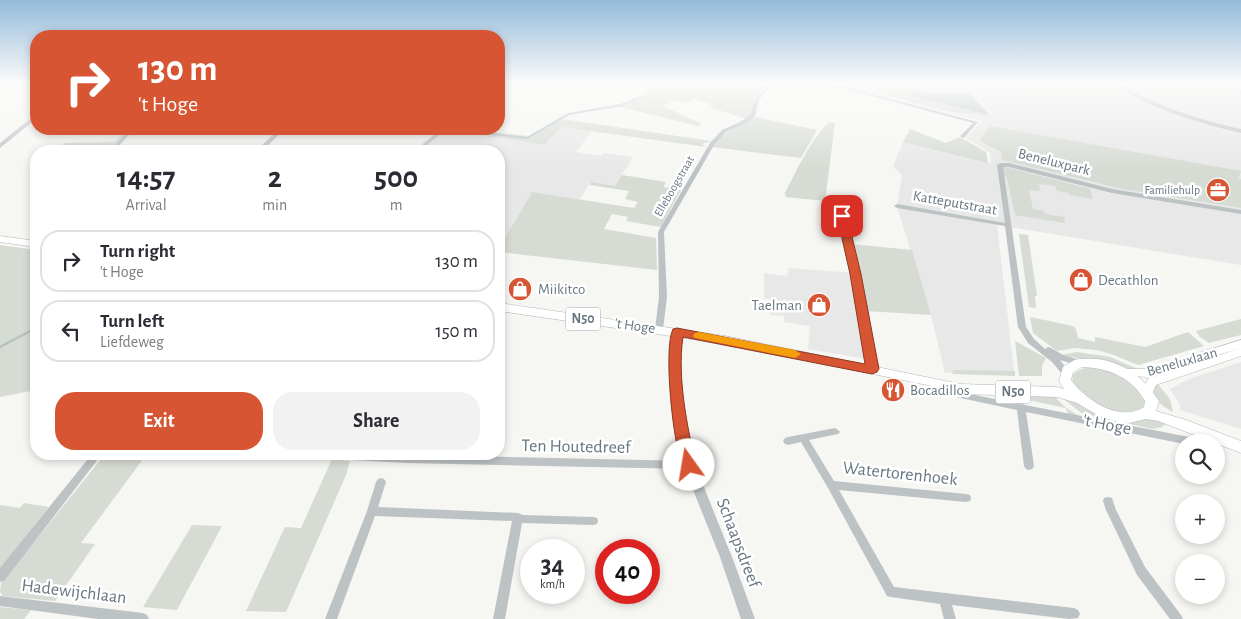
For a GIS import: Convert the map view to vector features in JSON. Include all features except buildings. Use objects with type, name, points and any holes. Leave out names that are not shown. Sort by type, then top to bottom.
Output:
[{"type":"main road","points":[[0,239],[30,243]]},
{"type":"main road","name":"'t Hoge","points":[[505,308],[677,332],[872,369],[960,389],[1057,392],[1078,398]]},
{"type":"main road","name":"Beneluxlaan","points":[[1123,372],[1147,373],[1241,344]]},
{"type":"main road","name":"Beneluxlaan","points":[[1150,396],[1150,383],[1156,380],[1241,352]]},
{"type":"main road","name":"N50","points":[[1145,414],[1132,418],[1117,416],[1095,409],[1078,398],[1065,377],[1071,367],[1080,363],[1099,364],[1123,372],[1150,396]]},
{"type":"main road","name":"'t Hoge","points":[[948,385],[959,382],[994,385],[1048,385],[1065,377]]},
{"type":"main road","name":"'t Hoge","points":[[1150,396],[1170,413],[1205,434]]},
{"type":"main road","points":[[1145,414],[1152,407],[1150,396]]},
{"type":"main road","name":"'t Hoge","points":[[1145,414],[1162,417],[1203,434]]},
{"type":"main road","name":"'t Hoge","points":[[1225,439],[1241,441]]},
{"type":"main road","name":"'t Hoge","points":[[1225,442],[1241,447]]},
{"type":"street","name":"Elleboogstraat","points":[[659,329],[663,297],[660,232],[712,144],[724,131],[744,122],[754,113]]},
{"type":"street","points":[[941,113],[976,122],[963,136]]},
{"type":"street","points":[[1179,113],[1206,122],[1241,130]]},
{"type":"street","points":[[0,146],[30,122]]},
{"type":"street","points":[[265,145],[276,135]]},
{"type":"street","name":"Beneluxpark","points":[[1026,335],[1022,327],[999,167],[1005,164],[1112,191],[1241,212]]},
{"type":"street","points":[[840,203],[856,274],[872,369]]},
{"type":"street","name":"Katteputstraat","points":[[898,206],[1008,225]]},
{"type":"street","name":"Schaapsdreef","points":[[677,332],[674,355],[682,435],[689,465],[726,557],[748,619]]},
{"type":"street","points":[[1026,335],[1060,357],[1080,363]]},
{"type":"street","points":[[1026,335],[1033,345],[1059,363],[1065,377]]},
{"type":"street","name":"'t Hoge","points":[[959,395],[1175,438]]},
{"type":"street","points":[[1021,408],[1029,466]]},
{"type":"street","points":[[788,441],[835,432]]},
{"type":"street","name":"Watertorenhoek","points":[[803,438],[891,592],[1074,614]]},
{"type":"street","points":[[0,578],[92,460]]},
{"type":"street","name":"Ten Houtedreef","points":[[455,460],[689,465]]},
{"type":"street","points":[[331,619],[381,482]]},
{"type":"street","name":"Watertorenhoek","points":[[831,485],[966,498]]},
{"type":"street","points":[[1108,501],[1141,571],[1177,619]]},
{"type":"street","points":[[372,511],[593,521]]},
{"type":"street","points":[[499,619],[518,517]]},
{"type":"street","points":[[945,599],[950,619]]},
{"type":"street","name":"Hadewijchlaan","points":[[0,601],[143,619]]},
{"type":"shaded area","points":[[580,113],[562,119],[711,141],[702,144],[706,147],[561,127],[553,137],[550,137],[546,145],[480,135],[505,135],[505,133],[529,136],[566,114]]},
{"type":"shaded area","points":[[644,113],[678,113],[702,124],[698,126]]},
{"type":"shaded area","points":[[727,113],[752,113],[747,119]]},
{"type":"shaded area","points":[[949,113],[1241,113],[1241,265],[997,225],[1014,371],[945,373],[931,315],[897,207],[902,175],[893,166],[903,142],[991,163],[990,153],[966,138],[981,121]]},
{"type":"shaded area","points":[[961,113],[978,113],[990,116]]},
{"type":"shaded area","points":[[755,117],[817,130],[801,158],[712,147],[726,133]]},
{"type":"shaded area","points":[[829,122],[835,123],[825,201],[786,197],[785,193],[804,156]]},
{"type":"shaded area","points":[[990,126],[1241,171],[1238,180],[1241,179],[1241,208],[1123,189],[1002,160],[1001,152],[985,144],[980,139]]},
{"type":"shaded area","points":[[561,127],[592,131],[576,152],[601,156],[604,153],[633,157],[615,186],[591,182],[579,200],[532,192],[505,238],[505,145],[428,145],[441,135],[480,135],[546,145],[550,136],[553,137]]},
{"type":"shaded area","points":[[910,129],[946,143],[960,137],[986,152],[988,163],[903,142]]},
{"type":"shaded area","points":[[122,135],[129,135],[120,145],[62,145],[65,143],[115,142]]},
{"type":"shaded area","points":[[433,135],[441,135],[428,145],[421,145]]},
{"type":"shaded area","points":[[1005,167],[1090,189],[1093,199],[1057,191],[1055,186],[1039,184],[1040,191],[1029,190],[1033,209],[1044,211],[1045,214],[1064,217],[1065,223],[1015,215],[1007,178],[1003,174],[1002,168]]},
{"type":"shaded area","points":[[622,175],[666,182],[663,187],[681,190],[661,227],[626,221],[628,217],[612,214],[604,229],[656,238],[657,270],[505,253],[505,238],[532,192],[634,208],[638,202],[625,199],[629,191],[590,185],[591,182],[615,186]]},
{"type":"shaded area","points":[[1019,234],[1028,235],[1037,296],[1035,296],[1036,308],[1029,307]]},
{"type":"shaded area","points":[[851,244],[912,250],[931,315],[866,311]]},
{"type":"shaded area","points":[[0,245],[30,249],[30,391],[0,397]]},
{"type":"shaded area","points":[[789,268],[854,273],[866,359],[808,349],[810,326],[784,322],[784,316],[770,315],[770,299],[764,298],[764,273],[787,276]]},
{"type":"shaded area","points":[[1030,317],[1073,326],[1076,329],[1078,338],[1095,342],[1095,337],[1145,347],[1188,332],[1204,346],[1138,365],[1097,350],[1075,348],[1057,351],[1033,333]]},
{"type":"shaded area","points":[[1241,319],[1241,335],[1209,343],[1200,337],[1196,331]]},
{"type":"shaded area","points":[[1015,341],[1046,358],[1042,366],[1042,376],[1019,376]]},
{"type":"shaded area","points":[[1077,352],[1110,357],[1142,371],[1061,355]]},
{"type":"shaded area","points":[[1241,362],[1241,429],[1180,410],[1180,405],[1170,389],[1189,379]]},
{"type":"shaded area","points":[[1090,367],[1114,372],[1143,394],[1145,405],[1136,410],[1114,411],[1087,397],[1074,383],[1073,376],[1078,371]]},
{"type":"shaded area","points":[[955,370],[1015,371],[1015,376],[953,374],[952,372]]},
{"type":"shaded area","points":[[1157,383],[1170,399],[1173,412],[1162,405],[1155,396],[1154,387]]},
{"type":"shaded area","points":[[1021,394],[1052,394],[1065,407],[1080,417],[1068,414],[1066,408],[1023,399],[1024,405],[1022,405]]},
{"type":"shaded area","points":[[1058,395],[1135,421],[1149,418],[1169,421],[1162,427],[1153,429],[1083,414]]},
{"type":"shaded area","points":[[100,460],[142,460],[81,543],[95,544],[55,601],[3,596],[0,592],[1,583]]},
{"type":"shaded area","points":[[332,460],[350,461],[346,475],[286,612],[246,611],[285,527],[301,528]]},
{"type":"shaded area","points":[[24,503],[49,507],[0,569],[0,505],[20,508]]},
{"type":"shaded area","points":[[192,525],[222,526],[177,610],[143,607]]},
{"type":"shaded area","points":[[0,607],[31,610],[24,619],[0,619]]},
{"type":"waterway","points":[[501,135],[527,138],[569,114],[575,113]]},
{"type":"waterway","points":[[117,145],[127,135]]},
{"type":"waterway","points":[[424,145],[437,135]]},
{"type":"waterway","points":[[0,347],[30,331]]},
{"type":"slow traffic","points":[[699,336],[795,354]]},
{"type":"place","name":"Familiehulp","points":[[1218,190]]},
{"type":"place","name":"Decathlon","points":[[1081,280]]},
{"type":"place","name":"Miikitco","points":[[520,289]]},
{"type":"place","name":"Taelman","points":[[819,305]]},
{"type":"place","name":"Bocadillos","points":[[893,390]]},
{"type":"route","points":[[689,465],[682,435],[674,355],[677,332],[872,369],[856,274],[842,216]]}]
